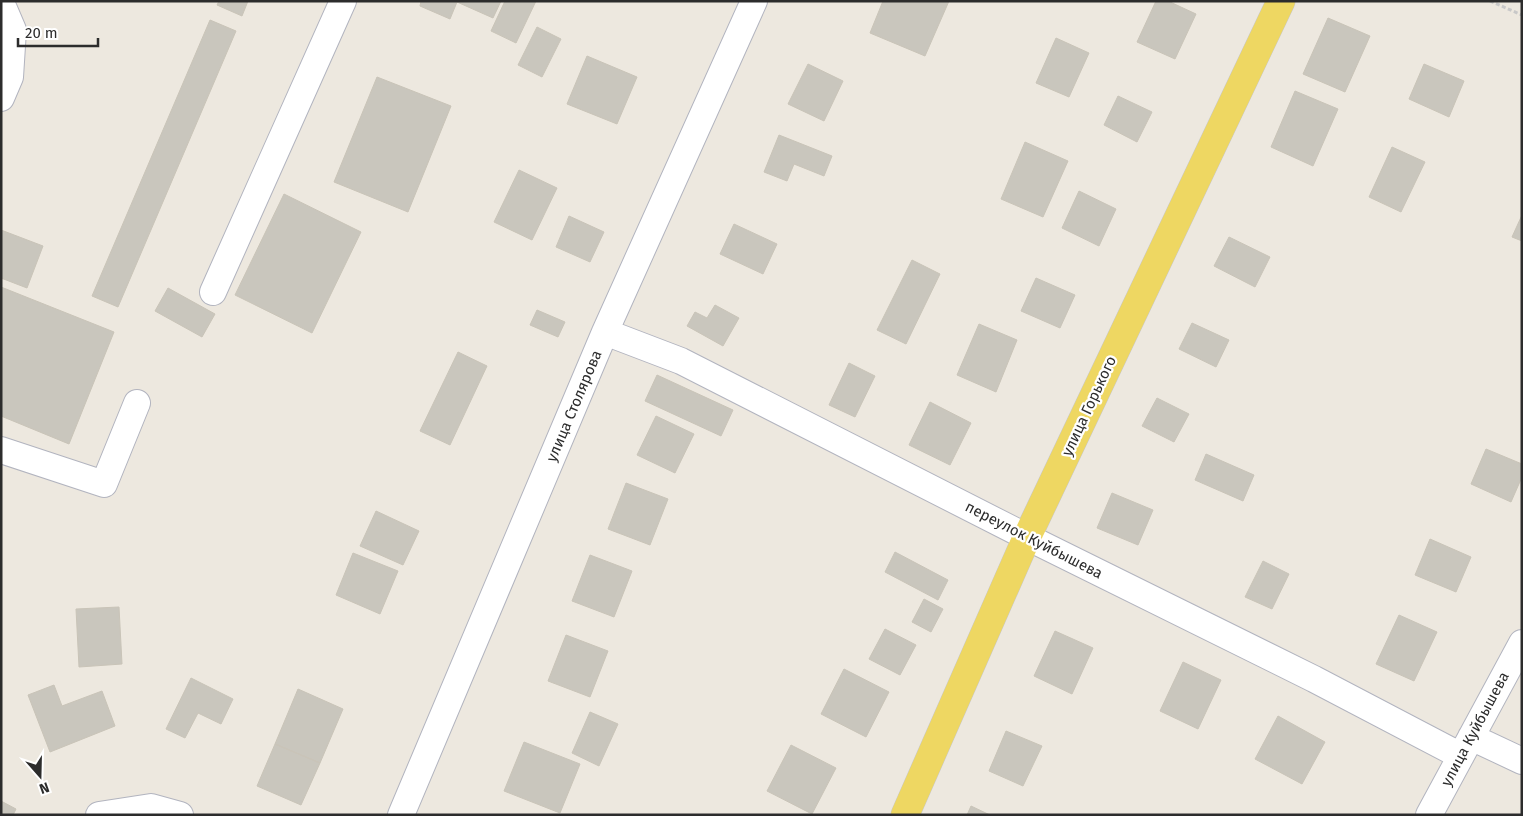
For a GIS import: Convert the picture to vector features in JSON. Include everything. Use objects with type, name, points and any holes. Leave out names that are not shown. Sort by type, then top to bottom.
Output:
[{"type":"main road","name":"улица Горького","points":[[905,815],[1027,537],[1281,1]]},
{"type":"street","points":[[213,292],[343,1]]},
{"type":"street","name":"улица Столярова","points":[[400,815],[605,332],[754,1]]},
{"type":"street","points":[[1,2],[13,30],[10,77],[1,98]]},
{"type":"street","name":"переулок Куйбышева","points":[[605,332],[681,361],[1027,537],[1314,678],[1466,747],[1522,761]]},
{"type":"street","points":[[1,450],[104,484],[137,404]]},
{"type":"street","name":"улица Куйбышева","points":[[1429,815],[1522,643]]},
{"type":"street","points":[[99,815],[151,807],[180,815]]},
{"type":"path","points":[[1490,1],[1522,15]]},
{"type":"building","points":[[219,1],[248,1],[242,16],[217,5]]},
{"type":"building","points":[[421,1],[501,1],[493,18],[457,2],[450,19],[420,6]]},
{"type":"building","points":[[505,1],[536,1],[516,43],[491,31]]},
{"type":"building","points":[[883,1],[949,1],[925,56],[870,33]]},
{"type":"building","points":[[1156,1],[1168,1],[1196,14],[1175,59],[1137,42]]},
{"type":"building","points":[[1328,18],[1370,36],[1345,92],[1303,74]]},
{"type":"building","points":[[210,20],[236,31],[118,307],[92,296]]},
{"type":"building","points":[[537,27],[561,39],[542,77],[518,65]]},
{"type":"building","points":[[1056,38],[1089,53],[1069,97],[1036,83]]},
{"type":"building","points":[[587,56],[637,77],[617,124],[567,104]]},
{"type":"building","points":[[808,64],[843,81],[824,121],[788,104]]},
{"type":"building","points":[[1424,64],[1464,81],[1449,117],[1409,99]]},
{"type":"building","points":[[377,77],[451,106],[408,212],[334,182]]},
{"type":"building","points":[[1295,91],[1338,109],[1313,166],[1271,147]]},
{"type":"building","points":[[1118,96],[1152,112],[1137,142],[1104,125]]},
{"type":"building","points":[[779,135],[832,156],[824,176],[794,164],[787,181],[764,172]]},
{"type":"building","points":[[1025,142],[1068,161],[1043,217],[1001,199]]},
{"type":"building","points":[[1392,147],[1425,162],[1401,212],[1369,197]]},
{"type":"building","points":[[519,170],[557,188],[532,240],[494,222]]},
{"type":"building","points":[[1079,191],[1116,209],[1099,246],[1062,228]]},
{"type":"building","points":[[284,194],[361,232],[312,333],[235,295]]},
{"type":"building","points":[[1522,215],[1522,241],[1512,237]]},
{"type":"building","points":[[569,216],[604,232],[590,262],[556,247]]},
{"type":"building","points":[[734,224],[777,244],[763,274],[720,254]]},
{"type":"building","points":[[1,230],[43,246],[27,288],[1,278]]},
{"type":"building","points":[[1229,237],[1270,257],[1255,287],[1214,266]]},
{"type":"building","points":[[912,260],[940,274],[906,344],[877,330]]},
{"type":"building","points":[[1036,278],[1075,295],[1060,328],[1021,311]]},
{"type":"building","points":[[1,287],[114,332],[69,444],[1,416]]},
{"type":"building","points":[[168,288],[215,314],[202,337],[155,311]]},
{"type":"building","points":[[715,305],[739,318],[723,346],[687,326],[695,312],[707,318]]},
{"type":"building","points":[[537,310],[565,322],[558,337],[530,325]]},
{"type":"building","points":[[1192,323],[1229,340],[1216,367],[1179,349]]},
{"type":"building","points":[[979,324],[1017,340],[996,392],[957,375]]},
{"type":"building","points":[[458,352],[487,366],[450,445],[420,431]]},
{"type":"building","points":[[849,363],[875,376],[855,417],[829,405]]},
{"type":"building","points":[[657,375],[733,410],[721,436],[645,401]]},
{"type":"building","points":[[1157,398],[1189,414],[1174,442],[1142,426]]},
{"type":"building","points":[[930,402],[971,423],[950,465],[909,445]]},
{"type":"building","points":[[656,416],[694,434],[675,473],[637,455]]},
{"type":"building","points":[[1486,449],[1522,464],[1522,477],[1511,502],[1471,484]]},
{"type":"building","points":[[1206,454],[1254,475],[1243,501],[1195,480]]},
{"type":"building","points":[[626,483],[668,499],[650,545],[608,529]]},
{"type":"building","points":[[1112,493],[1153,510],[1138,545],[1097,528]]},
{"type":"building","points":[[376,511],[419,531],[403,565],[360,546]]},
{"type":"building","points":[[1430,539],[1471,557],[1456,592],[1415,575]]},
{"type":"building","points":[[895,552],[948,580],[938,600],[885,572]]},
{"type":"building","points":[[353,553],[398,571],[380,614],[336,595]]},
{"type":"building","points":[[590,555],[632,571],[614,617],[572,601]]},
{"type":"building","points":[[1263,561],[1289,574],[1272,609],[1245,597]]},
{"type":"building","points":[[924,599],[943,609],[931,632],[912,622]]},
{"type":"building","points":[[119,607],[122,664],[79,667],[76,609]]},
{"type":"building","points":[[1399,615],[1437,632],[1414,681],[1376,664]]},
{"type":"building","points":[[885,629],[916,645],[900,675],[869,659]]},
{"type":"building","points":[[1055,631],[1093,648],[1072,694],[1034,676]]},
{"type":"building","points":[[566,635],[608,651],[590,697],[548,681]]},
{"type":"building","points":[[1183,662],[1221,680],[1198,729],[1160,711]]},
{"type":"building","points":[[844,669],[889,692],[866,737],[821,714]]},
{"type":"building","points":[[191,678],[233,699],[221,724],[198,713],[185,738],[166,729]]},
{"type":"building","points":[[54,685],[62,706],[102,691],[115,726],[50,752],[28,695]]},
{"type":"building","points":[[298,689],[343,709],[320,763],[275,744]]},
{"type":"building","points":[[590,712],[618,724],[599,766],[572,753]]},
{"type":"building","points":[[1278,716],[1325,742],[1302,784],[1255,759]]},
{"type":"building","points":[[1006,731],[1042,746],[1023,786],[989,771]]},
{"type":"building","points":[[524,742],[580,764],[560,813],[504,791]]},
{"type":"building","points":[[275,744],[320,763],[301,805],[257,786]]},
{"type":"building","points":[[791,745],[836,768],[812,814],[767,791]]},
{"type":"building","points":[[1,801],[16,809],[13,815],[1,815]]},
{"type":"building","points":[[971,806],[990,815],[967,815]]}]
